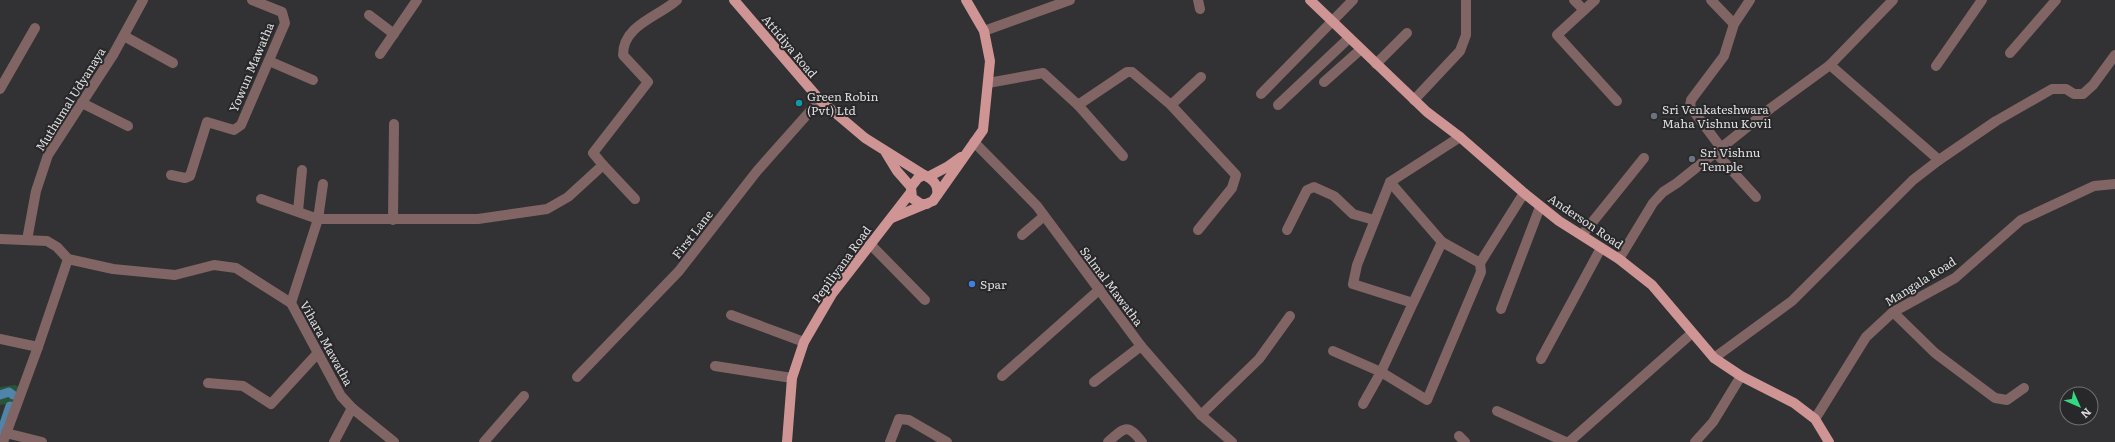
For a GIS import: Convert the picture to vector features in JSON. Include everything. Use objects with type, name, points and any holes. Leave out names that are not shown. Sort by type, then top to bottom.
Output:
[{"type":"main road","name":"Attidiya Road","points":[[734,0],[820,100],[865,138],[926,176]]},
{"type":"main road","points":[[892,218],[927,204],[933,200],[954,173],[964,155],[983,130],[990,61],[984,31],[966,0]]},
{"type":"main road","name":"Anderson Road","points":[[1310,0],[1360,50],[1414,100],[1445,127],[1460,137],[1524,194],[1559,222],[1620,259],[1652,285],[1714,358],[1742,376],[1794,403],[1815,419],[1829,442]]},
{"type":"main road","points":[[885,151],[911,190],[912,198],[921,204],[927,204]]},
{"type":"main road","points":[[911,190],[918,178],[947,167],[964,155]]},
{"type":"main road","points":[[926,176],[933,180],[938,189],[937,195]]},
{"type":"main road","name":"Pepiliyana Road","points":[[787,442],[792,378],[804,342],[832,294],[892,218],[911,190]]},
{"type":"street","name":"Muthumal Udyanaya","points":[[27,240],[36,191],[48,155],[124,36],[143,0]]},
{"type":"street","name":"Yowun Mawatha","points":[[171,175],[185,178],[190,176],[207,122],[234,130],[241,126],[284,23],[282,12],[252,0]]},
{"type":"street","points":[[380,54],[417,0]]},
{"type":"street","points":[[635,198],[593,154],[648,82],[623,55],[628,35],[650,18],[666,10],[677,0]]},
{"type":"street","points":[[984,31],[1070,0]]},
{"type":"street","points":[[1261,94],[1353,0]]},
{"type":"street","points":[[1414,100],[1460,51],[1466,35],[1466,0]]},
{"type":"street","points":[[1574,0],[1584,10]]},
{"type":"street","points":[[1595,0],[1559,32],[1558,35],[1559,39],[1617,101]]},
{"type":"street","points":[[1711,0],[1734,24]]},
{"type":"street","points":[[1750,0],[1734,24],[1724,56],[1702,83],[1691,100],[1690,106],[1719,151],[1756,197]]},
{"type":"street","points":[[1620,259],[1657,198],[1719,151],[1771,108],[1830,65],[1893,0]]},
{"type":"street","points":[[1936,66],[1982,0]]},
{"type":"street","points":[[2010,53],[2056,0]]},
{"type":"street","points":[[369,15],[394,34]]},
{"type":"street","points":[[0,89],[36,28]]},
{"type":"street","points":[[1376,64],[1407,33]]},
{"type":"street","points":[[124,36],[173,63]]},
{"type":"street","points":[[1278,105],[1348,38]]},
{"type":"street","points":[[1324,82],[1360,50]]},
{"type":"street","points":[[1714,358],[1792,301],[1913,180],[1939,160],[1996,121],[2052,89],[2066,89],[2074,94],[2083,94],[2093,85],[2115,55]]},
{"type":"street","points":[[269,61],[313,80]]},
{"type":"street","points":[[1830,65],[1939,160]]},
{"type":"street","points":[[1078,105],[1127,72],[1132,72],[1171,105],[1236,175],[1232,188],[1198,230]]},
{"type":"street","points":[[988,83],[1043,73],[1078,105],[1123,156]]},
{"type":"street","points":[[1171,105],[1201,77]]},
{"type":"street","name":"First Lane","points":[[577,377],[679,271],[757,171],[820,100]]},
{"type":"street","points":[[82,103],[128,126]]},
{"type":"street","points":[[393,220],[394,124]]},
{"type":"street","points":[[1413,303],[1353,284],[1357,265],[1390,182],[1460,137]]},
{"type":"street","name":"Salmal Mawatha","points":[[974,142],[1037,206],[1141,346],[1201,415],[1232,442]]},
{"type":"street","points":[[1582,235],[1644,158]]},
{"type":"street","points":[[261,199],[318,219],[478,219],[547,209],[568,197],[603,165]]},
{"type":"street","points":[[298,211],[302,170]]},
{"type":"street","points":[[1390,182],[1442,242],[1481,268]]},
{"type":"street","points":[[291,303],[318,219],[323,184]]},
{"type":"street","name":"Mangala Road","points":[[1815,419],[1866,337],[1893,312],[1955,278],[2021,220],[2094,186],[2115,184]]},
{"type":"street","points":[[1286,230],[1307,190],[1314,187],[1334,196],[1353,214],[1374,220]]},
{"type":"street","points":[[1333,351],[1381,372],[1427,400],[1481,268],[1524,194]]},
{"type":"street","points":[[1501,309],[1540,207]]},
{"type":"street","points":[[1022,235],[1044,216]]},
{"type":"street","points":[[0,239],[47,241],[57,247],[68,259],[5,437],[42,442]]},
{"type":"street","points":[[1364,404],[1381,372],[1442,242]]},
{"type":"street","points":[[870,244],[925,300]]},
{"type":"street","points":[[1541,360],[1601,248]]},
{"type":"street","name":"Vihara Mawatha","points":[[68,259],[113,269],[175,275],[214,266],[236,268],[291,303],[317,354],[341,396],[352,408],[394,442]]},
{"type":"street","points":[[1002,376],[1100,289]]},
{"type":"street","points":[[1893,312],[1935,353],[1995,398],[2007,400],[2024,388]]},
{"type":"street","points":[[731,315],[804,342]]},
{"type":"street","points":[[1201,415],[1259,359],[1290,316]]},
{"type":"street","points":[[1497,411],[1567,442],[1692,333]]},
{"type":"street","points":[[0,339],[38,347]]},
{"type":"street","points":[[1094,382],[1141,346]]},
{"type":"street","points":[[208,383],[243,386],[271,404],[317,354]]},
{"type":"street","points":[[715,366],[792,378]]},
{"type":"street","points":[[1695,442],[1713,422],[1742,376]]},
{"type":"street","points":[[484,442],[524,396]]},
{"type":"street","points":[[334,442],[352,408]]},
{"type":"street","points":[[890,442],[899,419],[909,420],[947,442]]},
{"type":"street","points":[[1108,442],[1123,429],[1128,428],[1133,430],[1142,442]]},
{"type":"green space","points":[[15,385],[22,389],[0,442],[0,421],[6,404],[0,405],[0,387]]},
{"type":"waterway","points":[[0,395],[9,392],[13,395]]},
{"type":"waterway","points":[[0,436],[10,406]]},
{"type":"place","name":"Green Robin (Pvt) Ltd","points":[[799,103]]},
{"type":"place","name":"Sri Venkateshwara Maha Vishnu Kovil","points":[[1654,116]]},
{"type":"place","name":"Sri Vishnu Temple","points":[[1692,159]]},
{"type":"place","name":"Spar","points":[[972,284]]}]
